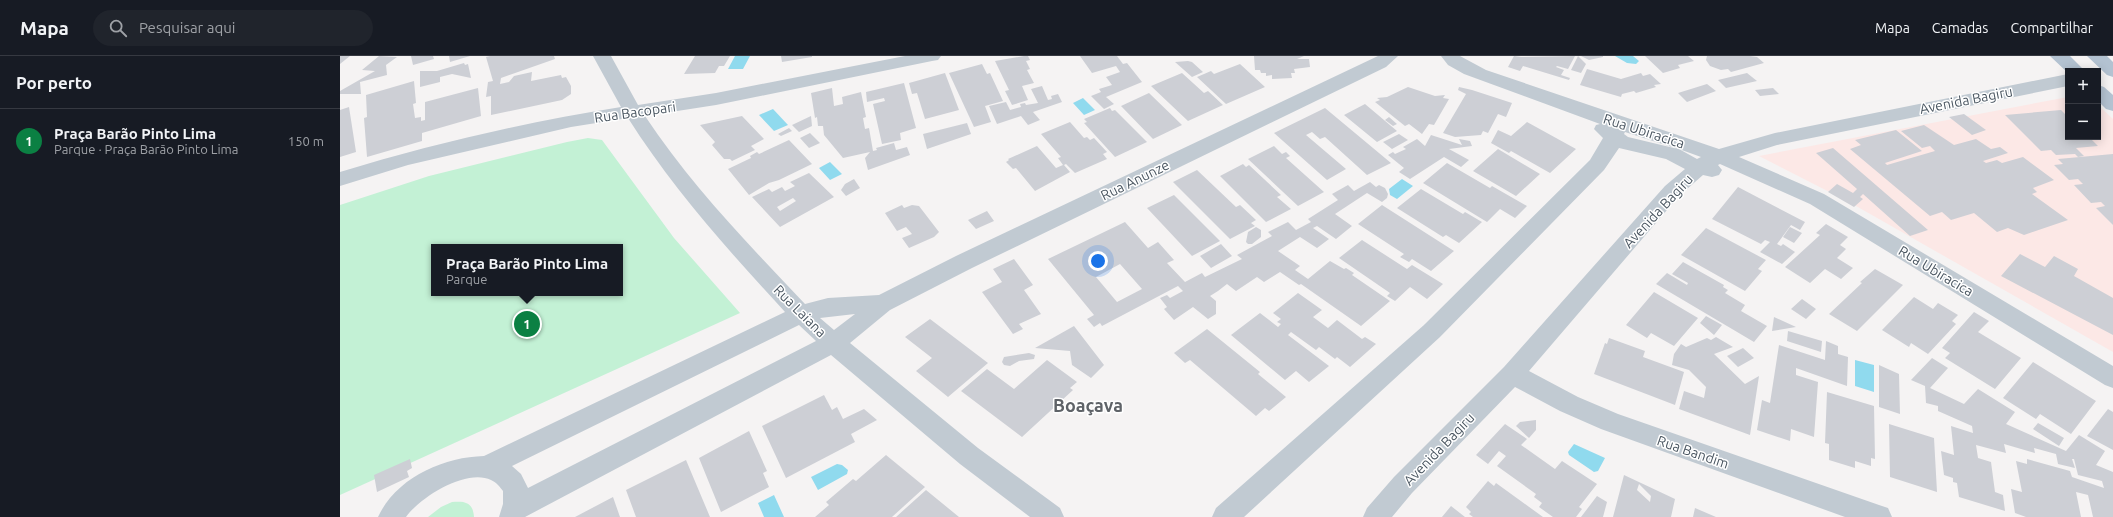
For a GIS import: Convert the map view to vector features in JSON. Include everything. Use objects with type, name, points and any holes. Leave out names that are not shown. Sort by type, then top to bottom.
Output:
[{"type":"main road","points":[[2059,56],[2073,68]]},
{"type":"main road","points":[[2096,56],[2113,71]]},
{"type":"main road","points":[[2101,94],[2113,105]]},
{"type":"street","name":"Rua Bacopari","points":[[340,179],[404,159],[571,121],[633,113],[716,99],[932,56]]},
{"type":"street","name":"Rua Anunze","points":[[514,512],[832,343],[858,326],[882,304],[964,262],[1380,63],[1388,56]]},
{"type":"street","name":"Rua Ubiracica","points":[[1450,56],[1456,63],[1467,69],[1554,100],[1616,129],[1659,134],[1756,170],[1817,199],[2113,378]]},
{"type":"street","name":"Rua Laiana","points":[[605,57],[620,92],[660,153],[724,232],[801,314],[832,343],[969,456],[1051,517]]},
{"type":"street","name":"Avenida Bagiru","points":[[1376,517],[1403,485],[1512,374],[1672,191],[1699,168],[1720,156],[1775,139],[2065,81]]},
{"type":"street","name":"Rua Ubiracica","points":[[1616,129],[1622,142],[1672,154],[1699,168],[1724,172],[1756,170]]},
{"type":"street","points":[[1225,517],[1432,331],[1597,165],[1610,146],[1616,129]]},
{"type":"street","name":"Rua Anunze","points":[[488,466],[801,314],[828,307],[882,304]]},
{"type":"street","name":"Rua Bandim","points":[[1512,374],[1569,404],[1610,422],[1879,517]]},
{"type":"street","points":[[389,516],[413,493],[438,477],[464,468],[488,466],[506,473],[516,487],[514,512]]},
{"type":"shaded area","points":[[2065,98],[2065,140],[2101,140],[2101,108],[2113,119],[2113,352],[1849,202],[1759,156]]},
{"type":"green space","points":[[588,138],[602,140],[674,238],[740,313],[340,495],[340,205],[429,176],[567,142]]},
{"type":"green space","points":[[452,502],[464,502],[470,505],[474,517],[428,517],[441,507]]},
{"type":"water","points":[[735,56],[750,56],[743,69],[728,69]]},
{"type":"water","points":[[1615,56],[1633,56],[1639,61],[1636,64],[1627,63]]},
{"type":"water","points":[[1083,98],[1095,110],[1084,115],[1073,103]]},
{"type":"water","points":[[773,109],[788,125],[774,131],[759,115]]},
{"type":"water","points":[[830,162],[842,174],[830,180],[819,168]]},
{"type":"water","points":[[1402,179],[1413,186],[1397,199],[1390,195],[1389,189]]},
{"type":"water","points":[[1855,360],[1874,365],[1874,392],[1855,386]]},
{"type":"water","points":[[1574,444],[1605,458],[1598,471],[1594,472],[1569,455],[1568,452]]},
{"type":"water","points":[[837,464],[842,465],[848,470],[847,474],[818,490],[811,477]]},
{"type":"water","points":[[774,495],[784,517],[764,517],[758,503]]},
{"type":"building","points":[[340,56],[350,56],[340,64]]},
{"type":"building","points":[[379,56],[397,57],[386,65],[387,75],[360,82],[361,94],[340,94],[340,91],[375,71],[362,70]]},
{"type":"building","points":[[411,56],[433,56],[434,59],[413,65]]},
{"type":"building","points":[[449,56],[470,56],[450,62]]},
{"type":"building","points":[[554,56],[555,59],[501,78],[500,84],[509,82],[514,76],[532,72],[531,81],[561,75],[562,78],[566,77],[571,86],[571,94],[562,100],[491,115],[491,96],[486,97],[488,82],[493,81],[486,57]]},
{"type":"building","points":[[695,56],[730,56],[724,66],[719,66],[715,73],[684,74]]},
{"type":"building","points":[[781,56],[812,56],[812,57],[782,62]]},
{"type":"building","points":[[1028,56],[1030,60],[1026,61],[1030,69],[1027,70],[1034,83],[1022,86],[1028,100],[1012,105],[1005,91],[1009,90],[995,61]]},
{"type":"building","points":[[1080,56],[1117,56],[1123,64],[1127,63],[1142,82],[1106,97],[1114,104],[1104,109],[1091,96],[1101,92],[1099,89],[1112,85],[1106,77],[1120,72],[1116,66],[1092,73]]},
{"type":"building","points":[[1254,56],[1304,56],[1297,59],[1309,59],[1310,67],[1294,69],[1295,73],[1291,73],[1292,78],[1272,79],[1272,75],[1266,76],[1266,73],[1261,73],[1260,70],[1255,70]]},
{"type":"building","points":[[1514,56],[1575,56],[1568,69],[1556,67],[1564,70],[1561,75],[1570,78],[1569,80],[1523,66],[1520,71],[1508,67]]},
{"type":"building","points":[[1578,56],[1586,64],[1581,73],[1571,70]]},
{"type":"building","points":[[1581,56],[1603,56],[1603,57],[1589,60]]},
{"type":"building","points":[[1645,56],[1688,56],[1694,61],[1678,65],[1680,68],[1663,73]]},
{"type":"building","points":[[1707,56],[1750,56],[1757,57],[1764,63],[1731,72],[1728,69],[1721,70],[1710,66],[1706,60]]},
{"type":"building","points":[[1175,62],[1192,62],[1203,72],[1192,77]]},
{"type":"building","points":[[464,63],[465,65],[468,64],[471,78],[452,74],[440,77],[440,82],[420,87],[420,71],[437,71]]},
{"type":"building","points":[[982,64],[987,74],[990,73],[1003,101],[985,106],[991,122],[974,127],[949,73]]},
{"type":"building","points":[[1240,64],[1265,87],[1226,104],[1197,77],[1211,71],[1214,74]]},
{"type":"building","points":[[1587,69],[1621,79],[1641,73],[1643,76],[1650,74],[1661,84],[1654,85],[1656,87],[1636,93],[1634,91],[1622,94],[1621,97],[1580,85]]},
{"type":"building","points":[[945,73],[959,110],[925,119],[917,93],[912,94],[909,83]]},
{"type":"building","points":[[1182,73],[1204,93],[1208,91],[1223,105],[1188,121],[1151,86]]},
{"type":"building","points":[[1747,73],[1757,81],[1726,88],[1718,80]]},
{"type":"building","points":[[414,81],[416,103],[413,104],[415,118],[421,117],[421,121],[425,120],[425,102],[478,88],[481,116],[422,133],[422,141],[367,157],[364,118],[367,117],[366,95]]},
{"type":"building","points":[[904,83],[916,128],[900,133],[901,140],[882,144],[873,104],[885,101],[884,98],[867,102],[866,92]]},
{"type":"building","points":[[1707,84],[1716,91],[1687,102],[1678,93]]},
{"type":"building","points":[[1042,86],[1048,100],[1052,99],[1051,96],[1058,94],[1062,102],[1033,112],[1040,120],[1028,125],[1021,116],[997,124],[989,106],[1006,102],[1010,110],[1021,107],[1020,104],[1025,103],[1026,105],[1038,103],[1031,89]]},
{"type":"building","points":[[1408,87],[1435,96],[1445,95],[1443,98],[1449,99],[1434,125],[1429,124],[1422,134],[1409,124],[1405,126],[1375,102],[1380,100],[1377,98],[1387,97]]},
{"type":"building","points":[[1459,87],[1512,103],[1506,117],[1498,114],[1488,133],[1483,131],[1481,135],[1455,137],[1443,133],[1466,94],[1458,90]]},
{"type":"building","points":[[832,88],[834,106],[843,104],[842,97],[861,92],[866,117],[863,118],[865,129],[869,128],[873,151],[877,150],[876,148],[894,143],[896,150],[907,147],[910,155],[868,170],[865,158],[870,152],[843,158],[824,135],[823,126],[818,126],[817,117],[815,118],[811,93]]},
{"type":"building","points":[[1773,88],[1779,94],[1760,96],[1755,90]]},
{"type":"building","points":[[1149,93],[1182,125],[1153,139],[1121,106]]},
{"type":"building","points":[[1365,104],[1397,131],[1377,142],[1344,115]]},
{"type":"building","points":[[349,107],[356,152],[340,157],[340,110]]},
{"type":"building","points":[[1110,108],[1112,111],[1115,110],[1147,142],[1115,157],[1084,123],[1087,122],[1084,119]]},
{"type":"building","points":[[1325,108],[1391,163],[1367,175],[1325,137],[1320,139],[1312,132],[1306,135],[1346,169],[1327,180],[1274,133]]},
{"type":"building","points":[[2061,110],[2065,114],[2065,140],[2092,140],[2098,146],[2076,148],[2084,156],[2078,157],[2075,154],[2056,155],[2051,150],[2041,151],[2005,115]]},
{"type":"building","points":[[1964,114],[1986,130],[1972,135],[1949,117]]},
{"type":"building","points":[[742,116],[764,139],[751,146],[755,150],[732,161],[730,159],[724,159],[712,145],[715,142],[700,125]]},
{"type":"building","points":[[811,116],[812,126],[799,132],[792,125]]},
{"type":"building","points":[[1389,117],[1397,124],[1393,126],[1385,120]]},
{"type":"building","points":[[1070,122],[1084,138],[1087,137],[1090,140],[1094,138],[1107,152],[1103,154],[1107,159],[1075,173],[1066,164],[1064,165],[1070,172],[1035,191],[1016,168],[1013,169],[1006,162],[1009,160],[1008,159],[1037,146],[1056,168],[1063,165],[1058,158],[1061,157],[1041,134]]},
{"type":"building","points":[[1527,122],[1576,149],[1550,173],[1511,151],[1509,153],[1491,143],[1498,130],[1511,136]]},
{"type":"building","points":[[967,123],[971,134],[927,149],[923,134]]},
{"type":"building","points":[[1924,125],[1954,145],[1976,139],[1991,149],[2000,147],[2008,153],[1983,161],[1986,163],[1997,160],[2002,163],[2023,157],[2054,180],[2033,188],[2037,192],[2032,194],[2068,220],[2024,235],[2008,228],[1997,232],[1974,213],[1951,220],[1942,212],[1930,216],[1850,149],[1861,145],[1855,140],[1896,130],[1922,151],[1885,163],[1887,165],[1935,151],[1930,146],[1922,148],[1901,131]]},
{"type":"building","points":[[789,128],[792,131],[781,136],[778,134]]},
{"type":"building","points":[[810,133],[820,143],[809,148],[800,138]]},
{"type":"building","points":[[1399,134],[1408,140],[1392,149],[1383,142]]},
{"type":"building","points":[[1431,135],[1462,145],[1459,139],[1470,141],[1472,146],[1449,149],[1469,160],[1461,167],[1444,157],[1410,179],[1399,172],[1404,168],[1388,155],[1393,152],[1395,154],[1406,149],[1403,147],[1417,139],[1425,146]]},
{"type":"building","points":[[789,140],[812,164],[779,180],[769,183],[749,195],[728,169],[751,158],[750,156],[757,152],[759,154]]},
{"type":"building","points":[[1274,146],[1282,154],[1286,152],[1290,156],[1286,158],[1324,192],[1298,206],[1248,159]]},
{"type":"building","points":[[1833,148],[1928,230],[1910,236],[1863,194],[1860,197],[1863,199],[1854,207],[1828,192],[1837,184],[1853,193],[1857,189],[1816,153]]},
{"type":"building","points":[[1498,149],[1540,174],[1516,196],[1473,171]]},
{"type":"building","points":[[2113,154],[2113,225],[2096,208],[2105,206],[2101,202],[2091,203],[2074,185],[2083,184],[2078,179],[2069,180],[2054,165],[2063,164],[2058,159]]},
{"type":"building","points":[[1447,163],[1490,188],[1492,186],[1527,206],[1515,218],[1500,209],[1487,222],[1423,183]]},
{"type":"building","points":[[1243,164],[1246,167],[1249,165],[1281,195],[1277,197],[1291,209],[1266,222],[1220,176]]},
{"type":"building","points":[[1197,170],[1236,207],[1240,205],[1256,220],[1251,223],[1255,226],[1230,239],[1173,182]]},
{"type":"building","points":[[809,173],[834,197],[780,227],[752,197],[769,189],[772,192],[782,187],[785,191],[795,186],[790,182]],"holes":[[[793,198],[796,201],[780,211],[777,207]]]},
{"type":"building","points":[[854,179],[860,188],[846,196],[841,190],[845,184]]},
{"type":"building","points":[[1370,182],[1376,187],[1379,185],[1385,188],[1388,194],[1387,198],[1382,202],[1367,193],[1335,214],[1352,226],[1336,239],[1317,226],[1313,228],[1329,239],[1317,248],[1300,237],[1278,251],[1300,266],[1295,270],[1308,279],[1330,261],[1354,273],[1352,275],[1390,301],[1361,326],[1301,284],[1299,285],[1280,272],[1264,282],[1257,277],[1236,291],[1227,284],[1210,296],[1216,301],[1216,314],[1208,319],[1193,307],[1174,320],[1164,309],[1167,307],[1160,298],[1167,295],[1170,298],[1183,291],[1178,286],[1102,326],[1100,323],[1094,327],[1087,319],[1094,315],[1048,259],[1125,222],[1148,248],[1158,242],[1174,260],[1167,263],[1185,282],[1202,273],[1205,277],[1242,259],[1237,255],[1272,236],[1268,232],[1288,222],[1296,230],[1311,222],[1308,219],[1338,200],[1332,194],[1348,185],[1354,191]],"holes":[[[1120,264],[1142,289],[1117,302],[1096,277]]]},
{"type":"building","points":[[1738,187],[1805,222],[1800,230],[1791,225],[1777,244],[1781,246],[1783,244],[1795,252],[1782,264],[1760,252],[1770,242],[1765,240],[1761,244],[1712,219]]},
{"type":"building","points":[[1421,189],[1463,214],[1465,212],[1482,222],[1459,243],[1446,235],[1443,237],[1397,208]]},
{"type":"building","points":[[1174,195],[1220,241],[1192,256],[1147,208]]},
{"type":"building","points":[[902,205],[904,208],[912,205],[919,206],[939,232],[934,237],[909,248],[902,238],[912,234],[906,227],[897,231],[885,213]]},
{"type":"building","points":[[1382,205],[1454,251],[1431,271],[1412,259],[1409,262],[1400,257],[1404,254],[1358,224]]},
{"type":"building","points":[[987,211],[994,221],[976,229],[968,220]]},
{"type":"building","points":[[1826,224],[1848,237],[1840,245],[1846,249],[1837,258],[1853,268],[1841,279],[1825,269],[1810,283],[1785,267],[1820,235],[1816,233]]},
{"type":"building","points":[[1256,227],[1261,230],[1261,237],[1252,244],[1248,244],[1246,242],[1248,232]]},
{"type":"building","points":[[1790,227],[1802,233],[1794,243],[1783,237]]},
{"type":"building","points":[[1706,228],[1766,260],[1758,269],[1762,271],[1745,291],[1681,255]]},
{"type":"building","points":[[1362,240],[1407,269],[1412,265],[1443,284],[1427,299],[1410,287],[1395,301],[1387,296],[1390,293],[1339,258]]},
{"type":"building","points":[[1221,244],[1232,256],[1211,268],[1200,256]]},
{"type":"building","points":[[2020,254],[2045,267],[2054,256],[2078,269],[2074,276],[2113,298],[2113,335],[2001,276]]},
{"type":"building","points":[[1014,259],[1033,285],[1024,290],[1041,314],[1019,324],[1023,329],[1013,334],[982,292],[1002,282],[993,269]]},
{"type":"building","points":[[1683,262],[1724,285],[1723,287],[1728,290],[1725,293],[1745,305],[1741,311],[1767,326],[1754,342],[1656,284],[1667,273],[1687,285],[1688,283],[1672,274]]},
{"type":"building","points":[[1875,269],[1903,285],[1857,331],[1829,314]]},
{"type":"building","points":[[1654,292],[1698,318],[1674,346],[1651,333],[1647,338],[1626,325]]},
{"type":"building","points":[[1298,293],[1322,310],[1313,317],[1328,328],[1337,320],[1362,339],[1365,337],[1376,344],[1350,367],[1337,357],[1335,359],[1319,347],[1316,350],[1291,332],[1288,335],[1329,366],[1309,382],[1296,371],[1285,380],[1231,335],[1260,313],[1278,327],[1281,324],[1277,322],[1281,319],[1273,313]]},
{"type":"building","points":[[1914,297],[1933,309],[1938,303],[1958,315],[1952,321],[1956,324],[1928,354],[1911,343],[1909,347],[1882,330]]},
{"type":"building","points":[[1802,299],[1816,309],[1806,319],[1791,309]]},
{"type":"building","points":[[1974,312],[1989,321],[1978,332],[2021,358],[1995,389],[1945,358],[1950,353],[1942,348]]},
{"type":"building","points":[[1706,316],[1722,325],[1714,335],[1700,323]]},
{"type":"building","points":[[1774,317],[1796,327],[1772,331]]},
{"type":"building","points":[[930,319],[988,363],[948,397],[916,371],[932,358],[905,337]]},
{"type":"building","points":[[1074,326],[1104,365],[1091,378],[1072,365],[1070,351],[1035,348]]},
{"type":"building","points":[[1207,329],[1260,372],[1258,374],[1286,397],[1269,411],[1265,408],[1256,416],[1190,360],[1185,363],[1174,353]]},
{"type":"building","points":[[1788,331],[1822,341],[1821,352],[1787,341]]},
{"type":"building","points":[[1716,337],[1733,347],[1714,354],[1745,384],[1759,376],[1750,435],[1679,409],[1684,391],[1704,398],[1706,387],[1689,370],[1672,365],[1674,354],[1681,344],[1686,347],[1707,338],[1711,340]]},
{"type":"building","points":[[1609,338],[1645,351],[1643,357],[1684,372],[1675,405],[1594,374],[1605,343],[1607,344]]},
{"type":"building","points":[[1826,341],[1838,346],[1838,354],[1848,357],[1847,386],[1796,368],[1796,375],[1818,382],[1814,437],[1791,429],[1790,441],[1757,430],[1762,400],[1770,403],[1779,345],[1825,360]]},
{"type":"building","points":[[1743,348],[1754,358],[1738,367],[1727,356]]},
{"type":"building","points":[[1029,353],[1035,355],[1034,359],[1019,361],[1010,366],[1004,365],[1002,362],[1004,357]]},
{"type":"building","points":[[1932,358],[1948,368],[1930,388],[1964,404],[1978,389],[2015,412],[2006,424],[2066,451],[2079,435],[2105,451],[2096,465],[2113,472],[2113,517],[2093,517],[2088,495],[2076,492],[2081,517],[2026,517],[2015,513],[2011,489],[2022,492],[2016,461],[2027,464],[2027,459],[2070,471],[2072,477],[2104,488],[2102,481],[2078,475],[2074,459],[2072,459],[2075,468],[2058,464],[2056,454],[2034,448],[2035,453],[2004,444],[2006,453],[1976,445],[1978,458],[1991,462],[1995,492],[2003,495],[2005,511],[1959,497],[1957,483],[1953,482],[1953,478],[1944,475],[1941,451],[1954,455],[1951,426],[1973,433],[1972,426],[1938,411],[1938,406],[1926,403],[1925,386],[1911,380]]},
{"type":"building","points":[[1047,360],[1077,382],[1070,388],[1073,390],[1022,437],[961,391],[987,369],[1014,389]]},
{"type":"building","points":[[2033,362],[2096,401],[2071,434],[2040,414],[2036,419],[2003,398]]},
{"type":"building","points":[[1879,365],[1899,374],[1900,414],[1879,407]]},
{"type":"building","points":[[1827,392],[1874,406],[1875,459],[1871,458],[1871,466],[1855,461],[1855,468],[1829,460],[1829,444],[1825,443]]},
{"type":"building","points":[[824,395],[832,410],[837,407],[843,419],[864,409],[877,420],[851,434],[855,442],[786,478],[762,426]]},
{"type":"building","points":[[2108,409],[2113,412],[2113,450],[2087,436]]},
{"type":"building","points":[[1536,420],[1536,430],[1529,438],[1516,426],[1520,422]]},
{"type":"building","points":[[2038,423],[2064,438],[2059,446],[2033,429]]},
{"type":"building","points":[[1505,424],[1527,439],[1521,445],[1555,469],[1562,461],[1597,484],[1579,507],[1582,509],[1576,517],[1553,517],[1539,507],[1542,503],[1534,497],[1536,494],[1497,466],[1506,456],[1499,451],[1488,464],[1476,455]]},
{"type":"building","points":[[1889,424],[1934,438],[1937,492],[1890,477]]},
{"type":"building","points":[[749,431],[767,471],[763,473],[769,487],[721,512],[699,458]]},
{"type":"building","points":[[886,455],[925,487],[892,517],[815,517],[829,505],[826,502],[853,479],[856,481]]},
{"type":"building","points":[[410,459],[412,468],[407,471],[409,477],[377,492],[374,475]]},
{"type":"building","points":[[686,460],[710,517],[636,517],[626,490]]},
{"type":"building","points":[[1624,475],[1675,499],[1671,517],[1613,517]],"holes":[[[1639,484],[1651,496],[1650,502],[1637,490]]]},
{"type":"building","points":[[1488,481],[1494,486],[1496,483],[1543,517],[1473,517],[1469,514],[1471,512],[1466,507]]},
{"type":"building","points":[[926,490],[959,517],[896,517]]},
{"type":"building","points":[[1597,496],[1607,502],[1603,517],[1581,517]]},
{"type":"building","points":[[613,497],[620,517],[575,517]]},
{"type":"building","points":[[1451,506],[1465,517],[1442,517]]},
{"type":"building","points":[[1695,508],[1716,517],[1693,517]]},
{"type":"place","name":"Praça Barão Pinto Lima","points":[[527,324]]},
{"type":"district","name":"Boaçava","points":[[1088,405]]}]
